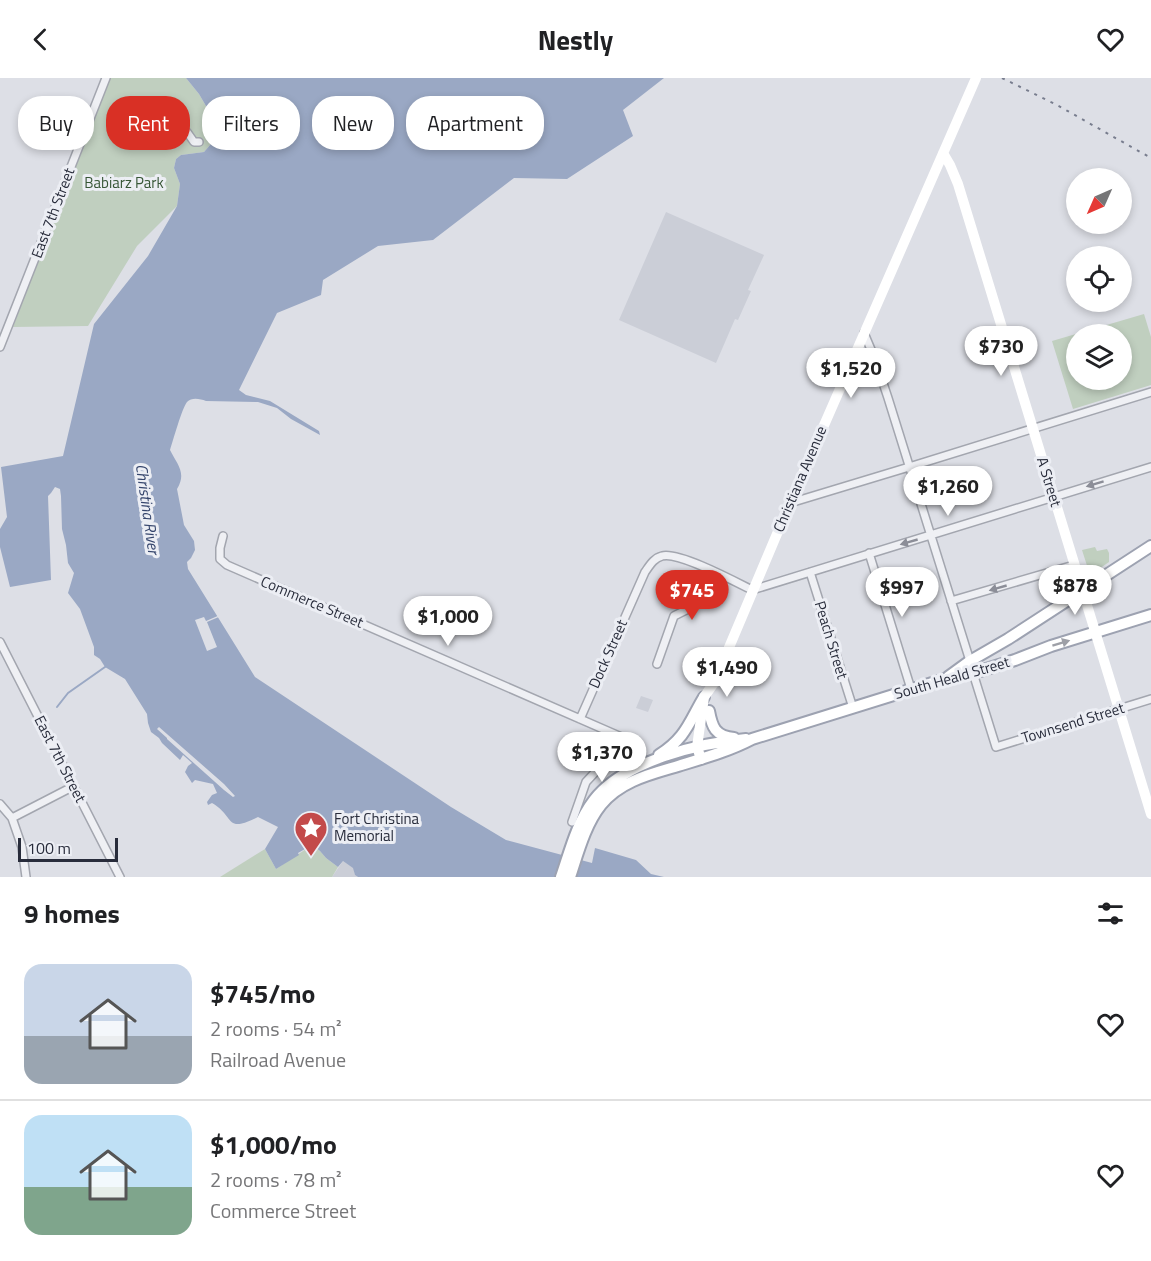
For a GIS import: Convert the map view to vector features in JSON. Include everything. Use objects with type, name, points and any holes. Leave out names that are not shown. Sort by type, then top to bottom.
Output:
[{"type":"main road","name":"Christiana Avenue","points":[[701,759],[704,697],[714,683],[752,590],[976,78]]},
{"type":"main road","name":"A Street","points":[[942,153],[958,184],[1119,710],[1146,782],[1151,814]]},
{"type":"main road","points":[[945,679],[969,661],[1028,626],[1151,546]]},
{"type":"main road","name":"South Heald Street","points":[[570,877],[601,799],[620,776],[643,764],[701,746],[752,739],[945,679],[1015,660],[1030,653],[1151,615]]},
{"type":"main road","points":[[1028,626],[1012,644],[1020,654],[1030,653]]},
{"type":"main road","name":"Christiana Avenue","points":[[701,746],[714,693],[714,683]]},
{"type":"main road","points":[[643,764],[677,742],[704,697]]},
{"type":"main road","points":[[709,711],[711,725],[718,732],[726,737],[752,739]]},
{"type":"main road","name":"South Heald Street","points":[[601,799],[636,779],[736,747],[752,739]]},
{"type":"main road","points":[[561,877],[584,816],[601,799]]},
{"type":"street","name":"East 7th Street","points":[[0,347],[106,78]]},
{"type":"street","points":[[190,136],[194,142],[200,142]]},
{"type":"street","points":[[864,333],[881,375],[969,661]]},
{"type":"street","points":[[790,503],[1151,392]]},
{"type":"street","points":[[657,664],[674,616],[688,609],[708,569],[752,590],[1151,467]]},
{"type":"street","name":"Commerce Street","points":[[223,536],[220,559],[226,565],[626,739],[586,782],[572,822]]},
{"type":"street","points":[[869,553],[911,690]]},
{"type":"street","name":"Dock Street","points":[[580,719],[645,572],[655,559],[669,555],[708,569]]},
{"type":"street","points":[[951,601],[1074,565]]},
{"type":"street","name":"Peach Street","points":[[810,572],[853,708]]},
{"type":"street","name":"East 7th Street","points":[[0,642],[120,877]]},
{"type":"street","name":"Townsend Street","points":[[973,673],[996,747],[1151,699]]},
{"type":"street","points":[[12,818],[74,786]]},
{"type":"street","points":[[0,804],[12,818],[22,847],[26,877]]},
{"type":"shaded area","points":[[666,212],[764,255],[748,290],[751,291],[738,320],[735,319],[716,363],[619,320]]},
{"type":"shaded area","points":[[641,696],[653,700],[648,712],[636,708]]},
{"type":"shaded area","points":[[343,861],[354,868],[355,875],[358,877],[332,877]]},
{"type":"green space","name":"Babiarz Park","points":[[107,78],[186,78],[202,99],[202,150],[206,150],[181,155],[176,159],[174,168],[180,184],[177,206],[137,246],[88,326],[13,327],[80,150],[94,150],[94,112]]},
{"type":"green space","points":[[1144,314],[1151,337],[1151,385],[1073,409],[1067,390],[1132,390],[1132,324],[1110,324]]},
{"type":"green space","points":[[1066,337],[1066,386],[1052,341]]},
{"type":"green space","points":[[1095,547],[1097,551],[1107,549],[1109,562],[1090,575],[1082,550]]},
{"type":"green space","points":[[312,845],[338,867],[332,877],[220,877],[265,849],[276,869]]},
{"type":"water","name":"Christina River","points":[[186,78],[664,78],[623,110],[633,136],[567,179],[514,178],[433,240],[378,246],[323,280],[321,295],[277,313],[239,390],[246,395],[270,401],[319,431],[320,435],[291,419],[277,408],[258,402],[194,399],[189,400],[185,405],[170,450],[181,473],[177,489],[184,525],[194,541],[195,550],[187,562],[188,569],[255,677],[451,807],[506,840],[592,863],[595,848],[636,860],[651,874],[664,877],[358,877],[353,868],[343,861],[338,867],[312,845],[276,869],[265,849],[278,827],[258,817],[235,824],[212,803],[208,805],[207,802],[212,795],[217,793],[213,784],[195,780],[192,783],[185,772],[192,763],[183,755],[180,760],[151,732],[147,714],[125,679],[105,667],[94,655],[94,647],[80,609],[68,593],[74,573],[68,563],[62,529],[60,489],[55,487],[48,496],[51,580],[10,587],[0,547],[0,529],[7,517],[1,467],[63,456],[94,324],[148,256],[177,206],[180,184],[174,168],[176,159],[181,155],[206,150],[300,150],[300,96],[202,96],[202,99]]},
{"type":"pier","points":[[220,615],[207,622],[217,647],[207,651],[195,620],[204,617],[206,621]]},
{"type":"pier","points":[[159,727],[235,796],[233,797],[224,790],[167,739],[157,729]]},
{"type":"waterway","points":[[57,707],[68,693],[105,667]]},
{"type":"railway","points":[[1002,78],[1057,105],[1151,158]]},
{"type":"place","name":"Fort Christina Memorial","points":[[311,857]]}]
